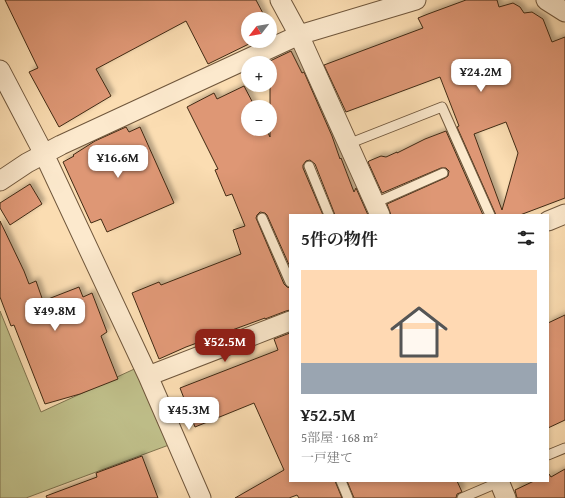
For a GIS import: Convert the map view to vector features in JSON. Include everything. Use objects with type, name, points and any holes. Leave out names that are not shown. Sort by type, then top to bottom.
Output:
[{"type":"street","points":[[280,0],[299,35],[377,209]]},
{"type":"street","points":[[0,181],[27,163],[61,145],[299,35],[416,0]]},
{"type":"street","points":[[546,0],[565,12]]},
{"type":"street","points":[[0,70],[44,154],[148,376],[201,498]]},
{"type":"street","points":[[549,220],[565,214]]},
{"type":"street","points":[[148,376],[289,321]]},
{"type":"street","points":[[499,482],[506,498]]},
{"type":"lane","points":[[348,144],[442,107],[490,214]]},
{"type":"lane","points":[[309,166],[329,214]]},
{"type":"lane","points":[[377,209],[443,173]]},
{"type":"lane","points":[[262,218],[289,280]]},
{"type":"lane","points":[[549,455],[565,448]]},
{"type":"lane","points":[[341,482],[348,498]]},
{"type":"lane","points":[[462,498],[490,486],[493,482]]},
{"type":"green space","points":[[0,311],[41,412],[143,365],[177,442],[26,498],[0,498]]},
{"type":"building","points":[[5,0],[256,0],[262,12],[241,12],[241,48],[208,64],[186,21],[96,69],[111,96],[59,127],[29,72],[38,68]]},
{"type":"building","points":[[466,0],[497,0],[499,7],[513,3],[520,7],[524,13],[532,12],[543,19],[552,42],[565,37],[565,198],[523,214],[496,214],[457,127],[459,126],[440,77],[346,112],[324,65],[423,28],[418,18]],"holes":[[[506,122],[518,153],[502,210],[474,134]]]},
{"type":"building","points":[[291,51],[302,73],[304,72],[332,136],[354,192],[356,188],[368,214],[335,214],[315,164],[310,160],[306,161],[303,168],[323,214],[289,214],[289,265],[267,215],[260,212],[256,218],[284,284],[289,288],[289,310],[186,347],[159,359],[132,293],[159,282],[161,285],[241,254],[233,230],[245,226],[232,194],[226,196],[215,170],[218,169],[187,107],[214,93],[217,99],[241,87],[241,92],[247,92],[251,100],[241,100],[241,136],[270,137],[277,136],[277,100],[270,100],[270,92],[277,92],[277,58]]},
{"type":"building","points":[[126,127],[129,132],[140,127],[174,203],[107,232],[101,219],[91,223],[63,162],[95,141]]},
{"type":"building","points":[[446,131],[483,214],[391,214],[387,204],[445,178],[448,176],[449,171],[446,168],[441,168],[382,193],[368,162],[381,156],[386,157],[397,153],[425,139]]},
{"type":"building","points":[[30,184],[42,204],[10,225],[0,208],[0,203]]},
{"type":"building","points":[[0,221],[29,284],[36,281],[43,301],[79,287],[83,297],[92,293],[107,332],[101,336],[118,379],[80,394],[45,404],[14,325],[11,326],[0,297]]},
{"type":"building","points":[[565,315],[565,420],[549,428],[549,323]]},
{"type":"building","points":[[289,333],[289,482],[335,482],[342,498],[299,498],[297,495],[289,498],[235,498],[284,470],[254,403],[195,427],[180,388],[278,350],[274,339]]},
{"type":"building","points":[[142,456],[158,498],[47,498],[46,496],[97,477],[96,473]]},
{"type":"building","points":[[565,469],[565,498],[517,498],[515,490],[532,482],[549,482],[549,474],[551,477]]},
{"type":"building","points":[[347,482],[457,482],[462,492],[457,494],[456,498],[354,498]]}]
